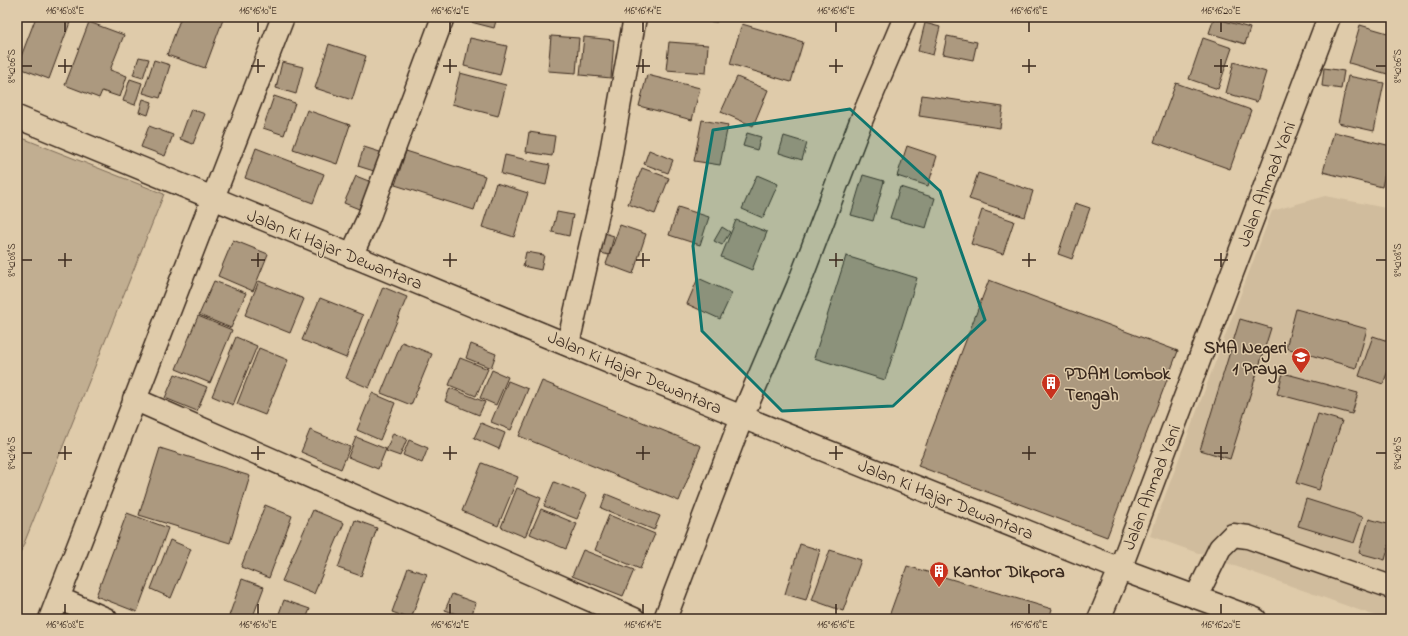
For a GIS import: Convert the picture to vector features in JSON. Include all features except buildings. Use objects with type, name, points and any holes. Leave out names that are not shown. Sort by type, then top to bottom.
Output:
[{"type":"street","points":[[50,619],[211,199],[283,17]]},
{"type":"street","points":[[351,256],[376,198],[443,17]]},
{"type":"street","points":[[568,344],[608,169],[635,17]]},
{"type":"street","points":[[665,619],[742,417],[798,286],[861,121],[905,17]]},
{"type":"street","name":"Jalan Ahmad Yani","points":[[1099,619],[1120,569],[1174,409],[1329,17]]},
{"type":"street","name":"Jalan Ki Hajar Dewantara","points":[[17,118],[742,417],[1120,569],[1255,619]]},
{"type":"street","points":[[134,399],[634,619]]},
{"type":"street","points":[[1196,597],[1220,548],[1233,535],[1248,537],[1391,587]]},
{"type":"street","points":[[58,598],[106,619]]},
{"type":"highlighted area","points":[[850,109],[940,191],[985,320],[893,406],[782,411],[702,331],[693,246],[713,130]]},
{"type":"shaded area","points":[[17,136],[164,194],[17,561]]},
{"type":"shaded area","name":"SMA Negeri 1 Praya","points":[[1325,196],[1391,209],[1391,619],[1384,619],[1150,536],[1272,211]]},
{"type":"place","name":"SMA Negeri 1 Praya","points":[[1301,374]]},
{"type":"place","name":"PDAM Lombok Tengah","points":[[1051,400]]},
{"type":"place","name":"Kantor Dikpora","points":[[939,588]]}]
